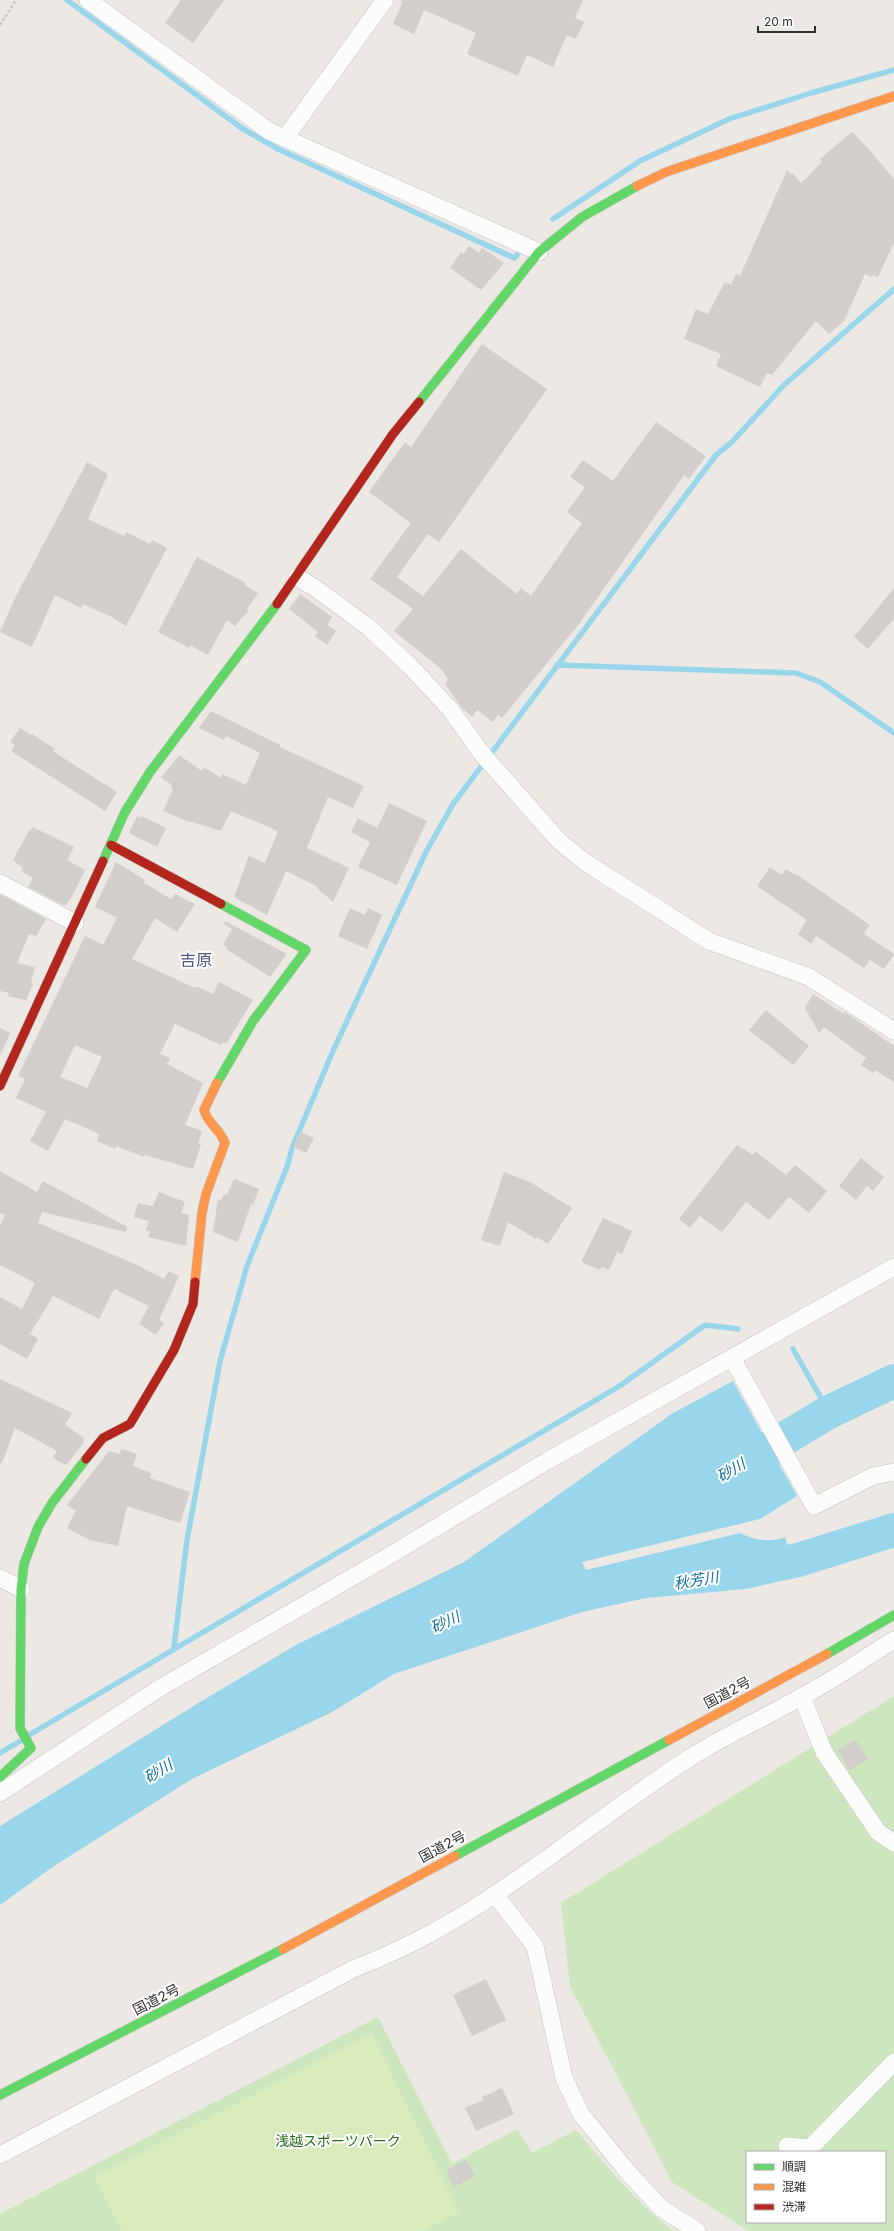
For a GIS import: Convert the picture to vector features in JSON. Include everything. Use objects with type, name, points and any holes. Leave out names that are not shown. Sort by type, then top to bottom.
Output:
[{"type":"main road","points":[[0,1086],[110,845],[126,812],[150,772],[297,577],[393,434],[539,252],[552,239],[579,220],[645,181],[666,172],[894,96]]},
{"type":"main road","points":[[0,1776],[31,1748],[20,1728],[21,1589],[24,1564],[38,1527],[52,1503],[103,1438],[130,1424],[174,1350],[193,1304],[202,1212],[206,1194],[225,1143],[221,1132],[207,1120],[204,1110],[208,1099],[253,1021],[306,950],[110,845]]},
{"type":"main road","name":"国道2号","points":[[0,2096],[262,1960],[857,1638],[894,1615]]},
{"type":"street","points":[[88,0],[254,122],[285,138],[539,252]]},
{"type":"street","points":[[285,138],[385,0]]},
{"type":"street","points":[[297,577],[315,588],[367,626],[410,666],[450,709],[487,758],[559,841],[585,862],[606,877],[709,941],[809,977],[894,1031]]},
{"type":"street","points":[[0,883],[75,924]]},
{"type":"street","points":[[0,1793],[158,1689],[382,1560],[547,1461],[894,1267]]},
{"type":"street","points":[[732,1358],[814,1506],[873,1476],[894,1472]]},
{"type":"street","points":[[0,1578],[21,1589]]},
{"type":"street","points":[[0,2155],[355,1968],[390,1955],[460,1917],[689,1758],[802,1697],[894,1640]]},
{"type":"street","points":[[802,1697],[824,1752],[878,1832],[894,1843]]},
{"type":"street","points":[[495,1894],[535,1946],[564,2078],[581,2114],[627,2171],[662,2208],[697,2231]]},
{"type":"street","points":[[787,2146],[809,2148],[894,2062]]},
{"type":"path","points":[[0,25],[16,0]]},
{"type":"green space","points":[[894,1696],[894,2231],[748,2231],[672,2182],[570,1986],[561,1903]]},
{"type":"green space","name":"浅越スポーツパーク","points":[[378,2017],[452,2164],[517,2129],[532,2153],[576,2130],[634,2196],[647,2209],[674,2231],[0,2231],[0,2214]]},
{"type":"green space","name":"浅越スポーツパーク","points":[[372,2033],[459,2213],[424,2231],[122,2231],[94,2177]]},
{"type":"water","points":[[733,1381],[797,1496],[760,1519],[582,1562],[586,1570],[740,1533],[762,1540],[774,1540],[785,1537],[797,1577],[746,1589],[646,1598],[582,1612],[394,1674],[332,1712],[192,1779],[54,1866],[0,1905],[0,1826],[200,1702],[296,1645],[464,1562],[673,1413]]},
{"type":"building","points":[[181,0],[224,0],[193,43],[165,23]]},
{"type":"building","points":[[400,0],[583,0],[575,18],[584,22],[576,39],[567,35],[553,67],[527,55],[518,76],[467,54],[476,33],[424,10],[414,34],[393,24],[403,1]]},
{"type":"building","points":[[852,132],[894,179],[894,243],[878,277],[873,275],[872,277],[865,274],[844,321],[829,334],[816,321],[772,375],[767,373],[760,387],[716,366],[721,354],[684,339],[696,309],[708,314],[725,282],[731,285],[736,274],[740,276],[787,170],[791,174],[792,173],[801,183],[822,162],[820,159]]},
{"type":"building","points":[[469,246],[479,253],[482,248],[504,263],[481,290],[450,268],[461,252],[464,254]]},
{"type":"building","points":[[482,344],[547,389],[439,542],[428,534],[397,577],[423,596],[461,549],[517,594],[521,588],[531,596],[582,523],[567,512],[585,487],[570,477],[583,460],[613,481],[656,422],[706,456],[689,479],[684,475],[579,624],[502,718],[498,715],[493,722],[477,710],[472,717],[462,708],[445,684],[448,679],[441,669],[394,631],[413,609],[370,579],[411,523],[369,492],[405,442],[411,447]]},
{"type":"building","points":[[87,462],[108,474],[88,519],[124,536],[126,532],[150,544],[152,540],[167,548],[126,626],[112,617],[83,604],[81,608],[55,595],[32,647],[0,632],[15,598]]},
{"type":"building","points":[[197,557],[246,583],[245,585],[258,593],[247,609],[249,610],[235,626],[227,620],[208,655],[190,645],[189,648],[158,632]]},
{"type":"building","points":[[894,588],[894,618],[868,649],[854,637]]},
{"type":"building","points":[[300,594],[332,617],[327,625],[336,631],[327,645],[315,636],[318,632],[289,609]]},
{"type":"building","points":[[211,711],[280,745],[280,747],[364,786],[353,808],[328,797],[307,848],[349,868],[333,902],[317,888],[318,887],[286,871],[267,915],[234,897],[249,856],[265,863],[278,831],[231,811],[221,831],[189,822],[163,811],[173,789],[171,788],[172,785],[161,778],[179,755],[202,771],[204,767],[221,778],[222,774],[246,785],[260,753],[226,736],[224,740],[199,728]]},
{"type":"building","points":[[20,728],[55,749],[53,751],[117,792],[105,811],[11,751],[15,745],[10,742]]},
{"type":"building","points":[[389,803],[427,821],[397,885],[358,867],[370,842],[351,832],[358,818],[377,828]]},
{"type":"building","points":[[137,816],[141,818],[142,816],[166,828],[157,847],[129,833]]},
{"type":"building","points":[[33,827],[74,847],[67,860],[85,870],[73,895],[65,906],[28,887],[33,878],[21,871],[23,868],[13,860],[30,829],[32,830]]},
{"type":"building","points":[[116,862],[145,880],[144,883],[171,899],[175,894],[195,904],[177,932],[155,918],[132,959],[195,988],[196,986],[213,994],[219,982],[253,1000],[226,1044],[223,1042],[221,1045],[175,1024],[160,1054],[170,1058],[167,1064],[203,1083],[185,1125],[198,1129],[202,1132],[198,1143],[201,1144],[193,1169],[145,1155],[144,1157],[116,1146],[115,1149],[97,1141],[99,1134],[65,1119],[48,1151],[30,1141],[46,1112],[16,1098],[25,1079],[18,1076],[85,936],[103,945],[117,918],[95,907]],"holes":[[[75,1045],[102,1057],[87,1088],[60,1077]]]},
{"type":"building","points":[[770,867],[782,875],[786,869],[795,875],[796,874],[870,925],[864,934],[894,954],[884,969],[870,960],[864,968],[816,936],[811,944],[798,934],[807,920],[757,886]]},
{"type":"building","points":[[0,894],[46,919],[36,936],[29,934],[17,963],[35,967],[31,983],[33,984],[26,1000],[8,996],[9,993],[0,991]]},
{"type":"building","points":[[350,908],[365,915],[368,908],[382,915],[367,949],[338,936]]},
{"type":"building","points":[[225,921],[287,954],[270,977],[226,949],[227,947],[223,945],[232,929],[224,924]]},
{"type":"building","points":[[813,994],[844,1014],[845,1012],[894,1046],[894,1082],[875,1070],[873,1073],[861,1065],[866,1058],[824,1027],[819,1033],[805,1008]]},
{"type":"building","points":[[766,1010],[809,1046],[793,1065],[749,1030]]},
{"type":"building","points":[[0,1028],[10,1033],[0,1056]]},
{"type":"building","points":[[300,1132],[314,1138],[306,1153],[293,1147]]},
{"type":"building","points":[[737,1145],[753,1155],[755,1151],[786,1175],[795,1165],[827,1191],[809,1213],[789,1197],[769,1220],[746,1202],[722,1232],[700,1216],[690,1228],[679,1219]]},
{"type":"building","points":[[861,1158],[884,1177],[873,1191],[867,1186],[856,1200],[839,1186]]},
{"type":"building","points":[[0,1171],[37,1192],[43,1181],[127,1227],[126,1232],[42,1212],[38,1223],[135,1264],[164,1279],[169,1271],[179,1276],[159,1320],[164,1323],[156,1335],[139,1324],[149,1306],[114,1289],[99,1319],[53,1296],[30,1334],[38,1339],[27,1359],[0,1344],[0,1297],[22,1309],[35,1283],[0,1265],[0,1226],[5,1215],[0,1213]]},
{"type":"building","points":[[504,1172],[530,1182],[572,1208],[548,1244],[537,1237],[536,1239],[508,1222],[500,1246],[481,1240]]},
{"type":"building","points":[[234,1179],[259,1189],[253,1205],[251,1204],[238,1242],[213,1232],[218,1199],[221,1200],[224,1194],[227,1195]]},
{"type":"building","points":[[159,1192],[185,1202],[181,1213],[189,1215],[186,1246],[148,1237],[150,1231],[146,1231],[149,1221],[134,1217],[138,1203],[153,1206]]},
{"type":"building","points":[[603,1218],[632,1231],[622,1254],[617,1252],[609,1270],[602,1267],[600,1270],[581,1262]]},
{"type":"building","points":[[0,1379],[72,1413],[65,1425],[84,1438],[83,1444],[66,1465],[53,1458],[57,1451],[15,1428],[2,1463],[0,1463]]},
{"type":"building","points":[[121,1449],[137,1454],[133,1466],[151,1473],[150,1478],[190,1492],[180,1523],[127,1506],[118,1546],[90,1540],[67,1528],[76,1511],[67,1505],[109,1451],[120,1454]]},
{"type":"building","points":[[856,1740],[868,1759],[849,1770],[838,1750]]},
{"type":"building","points":[[486,1979],[506,2020],[472,2036],[453,1995]]},
{"type":"building","points":[[502,2088],[514,2114],[476,2131],[465,2108],[484,2100],[482,2097]]},
{"type":"building","points":[[466,2160],[475,2176],[454,2187],[446,2171]]},
{"type":"waterway","points":[[67,0],[243,129],[278,149],[514,258],[517,255]]},
{"type":"waterway","points":[[553,219],[640,161],[729,119],[811,93],[894,70]]},
{"type":"waterway","points":[[174,1647],[187,1540],[220,1361],[247,1266],[287,1167],[292,1148],[333,1051],[426,852],[453,804],[716,455],[732,442],[784,385],[894,289]]},
{"type":"waterway","points":[[557,665],[796,673],[820,682],[894,733]]},
{"type":"waterway","points":[[29,1735],[618,1387],[705,1325],[738,1329]]},
{"type":"waterway","points":[[793,1349],[829,1412]]},
{"type":"waterway","name":"砂川","points":[[730,1471],[829,1412],[894,1381]]},
{"type":"waterway","name":"秋芳川","points":[[746,1571],[798,1560],[894,1530]]},
{"type":"waterway","points":[[0,1753],[22,1740]]},
{"type":"traffic: fast","points":[[419,402],[539,252],[582,217],[637,186]]},
{"type":"traffic: fast","points":[[103,861],[125,812],[150,772],[277,604]]},
{"type":"traffic: fast","points":[[217,1083],[253,1021],[306,950],[221,904]]},
{"type":"traffic: fast","points":[[0,1777],[31,1748],[20,1728],[21,1589],[24,1564],[38,1527],[52,1503],[86,1459]]},
{"type":"traffic: fast","points":[[827,1654],[894,1615]]},
{"type":"traffic: fast","points":[[455,1856],[669,1740]]},
{"type":"traffic: fast","points":[[0,2095],[283,1949]]},
{"type":"traffic: slow","points":[[637,186],[666,172],[894,96]]},
{"type":"traffic: slow","points":[[195,1282],[202,1213],[206,1194],[225,1143],[223,1138],[208,1119],[204,1110],[217,1083]]},
{"type":"traffic: slow","points":[[669,1740],[827,1654]]},
{"type":"traffic: slow","points":[[283,1949],[455,1856]]},
{"type":"traffic: jam","points":[[277,604],[393,434],[419,402]]},
{"type":"traffic: jam","points":[[111,845],[221,904]]},
{"type":"traffic: jam","points":[[0,1086],[103,861]]},
{"type":"traffic: jam","points":[[86,1459],[103,1438],[130,1424],[174,1350],[193,1304],[195,1282]]},
{"type":"district","name":"吉原","points":[[196,960]]}]
